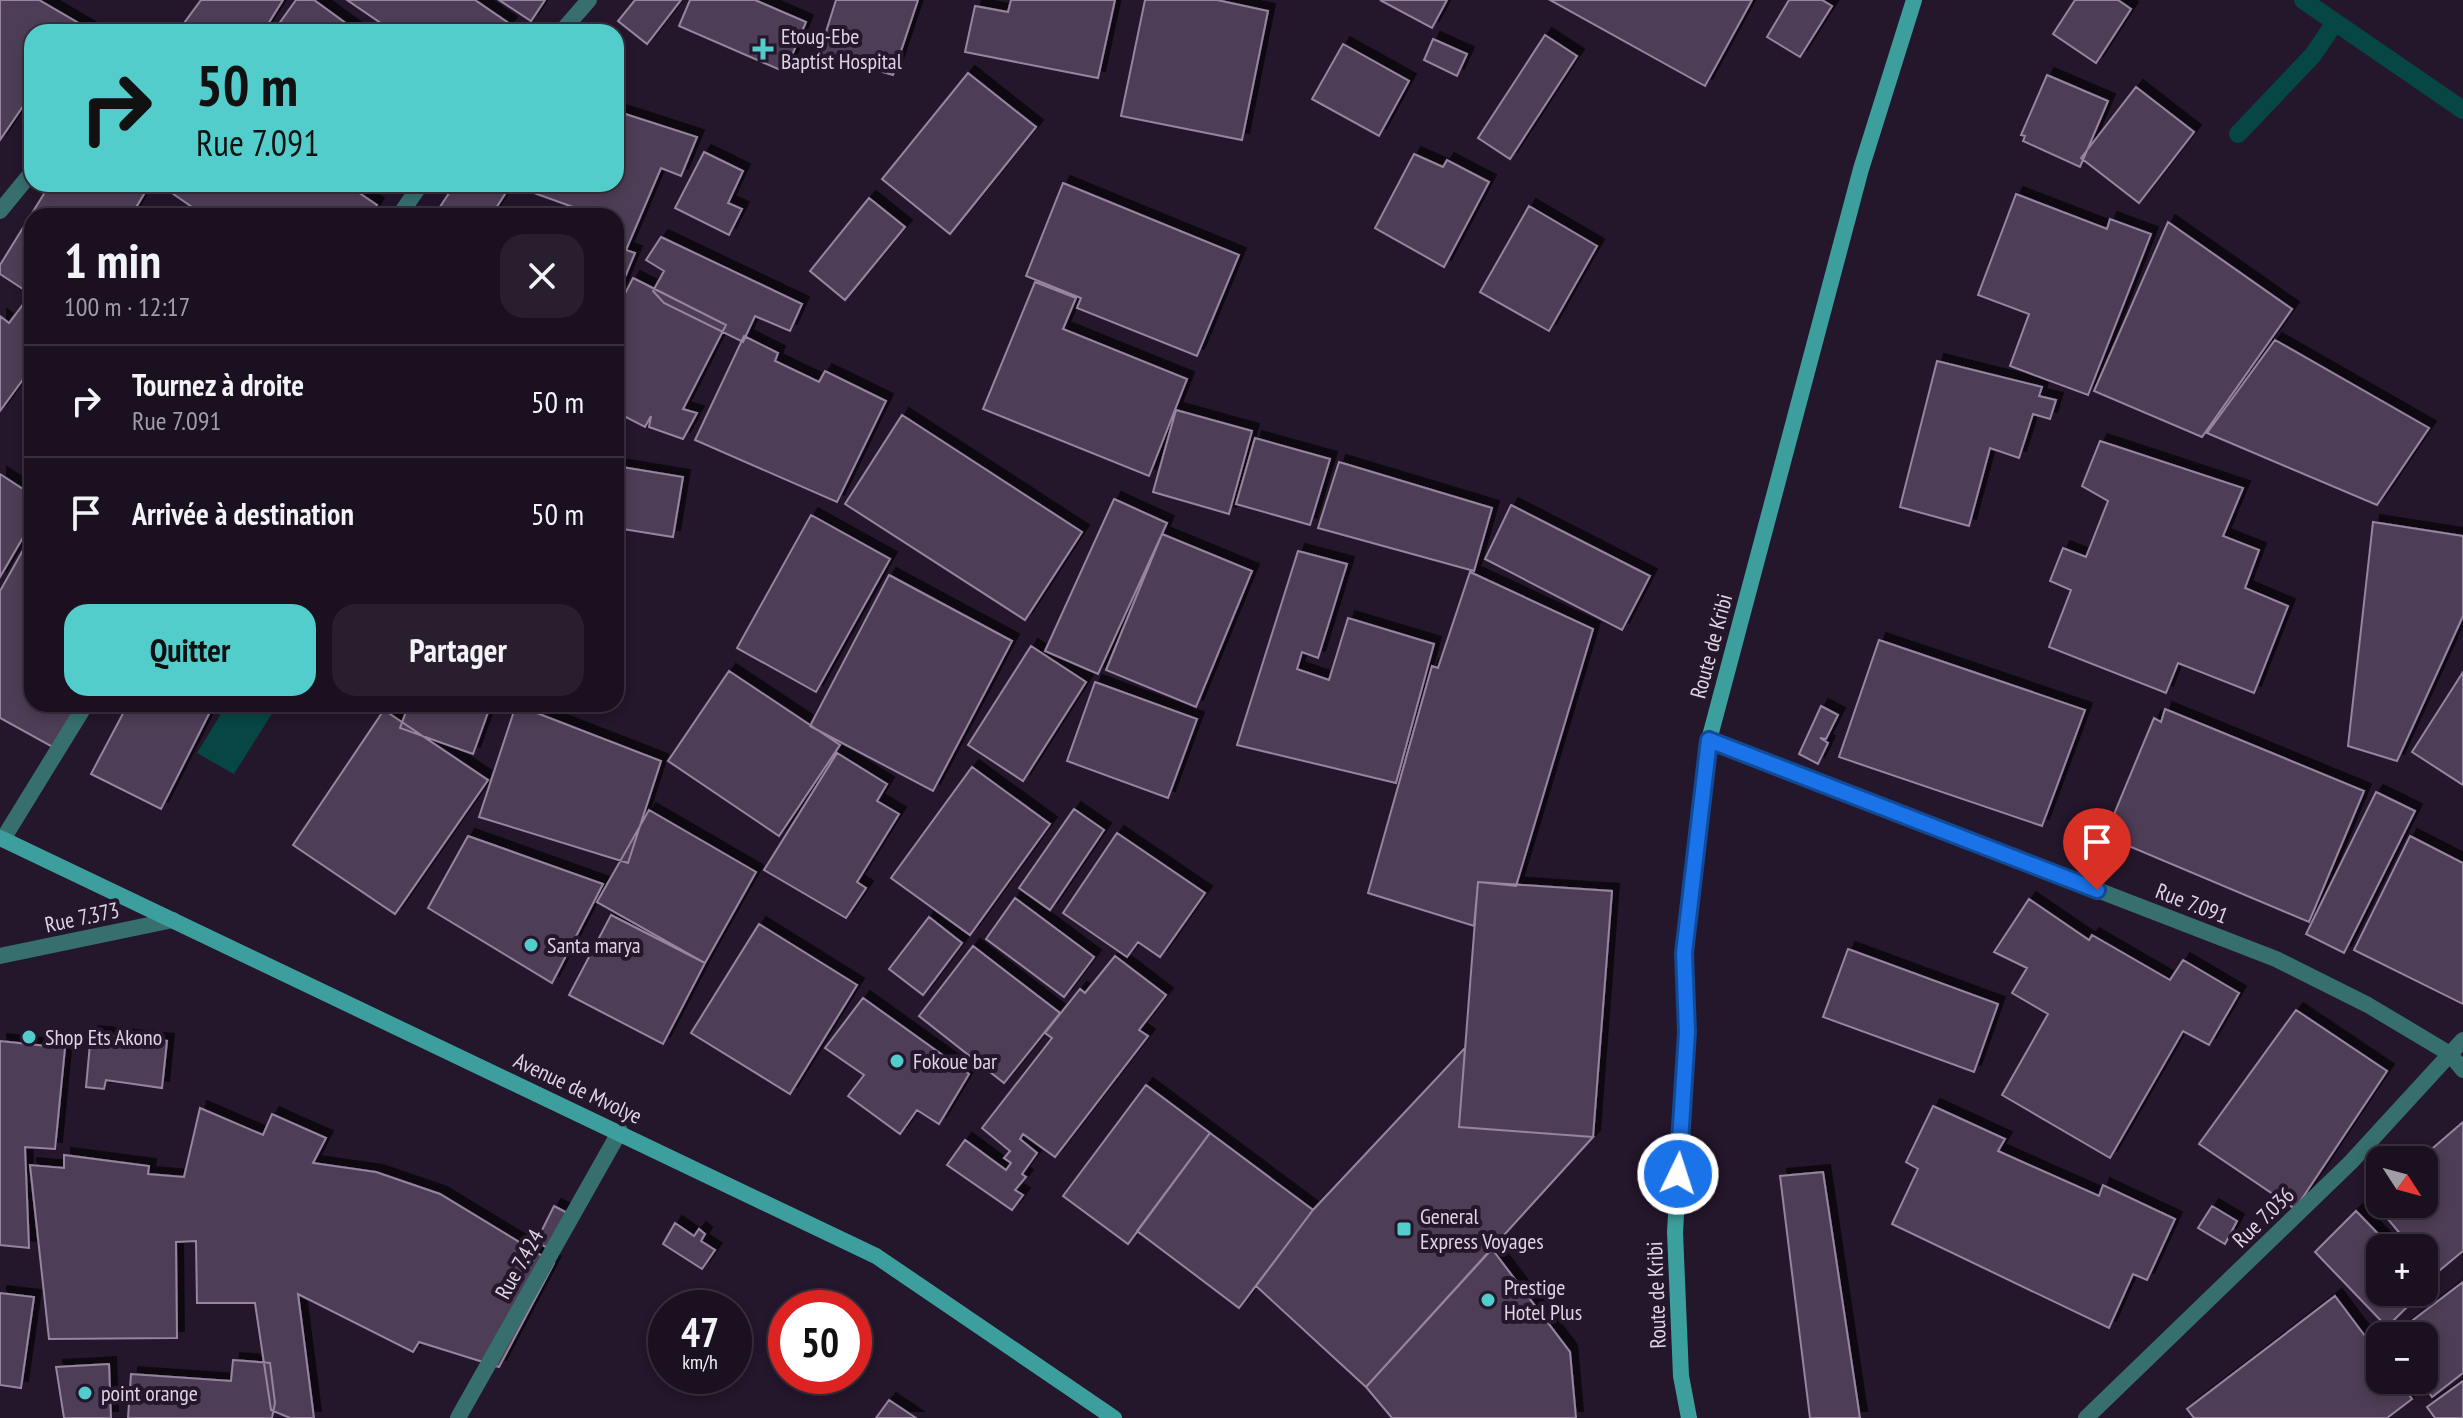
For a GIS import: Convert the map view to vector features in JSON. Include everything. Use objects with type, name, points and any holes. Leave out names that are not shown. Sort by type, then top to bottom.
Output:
[{"type":"main road","name":"Route de Kribi","points":[[1689,1418],[1681,1376],[1675,1232],[1687,1032],[1684,953],[1709,740],[1861,169],[1914,0]]},
{"type":"main road","name":"Avenue de Mvolye","points":[[1,838],[620,1131],[876,1256],[1114,1418]]},
{"type":"street","points":[[568,24],[589,0]]},
{"type":"street","points":[[0,211],[24,182]]},
{"type":"street","points":[[1,838],[81,712]]},
{"type":"street","name":"Rue 7.091","points":[[1709,740],[2276,959],[2368,1005],[2450,1054],[2463,1070]]},
{"type":"street","name":"Rue 7.373","points":[[0,956],[173,920]]},
{"type":"street","name":"Rue 7.036","points":[[2086,1418],[2351,1162],[2463,1040]]},
{"type":"street","name":"Rue 7.424","points":[[458,1418],[620,1131]]},
{"type":"shaded area","points":[[222,712],[273,712],[234,774],[197,753]]},
{"type":"building","points":[[0,0],[39,0],[80,24],[24,24],[24,105],[0,140]]},
{"type":"building","points":[[201,0],[283,0],[268,24],[183,24]]},
{"type":"building","points":[[296,0],[314,0],[347,24],[279,24]]},
{"type":"building","points":[[347,0],[475,0],[510,24],[382,24]]},
{"type":"building","points":[[499,0],[545,0],[531,21]]},
{"type":"building","points":[[635,0],[681,0],[647,44],[618,21]]},
{"type":"building","name":"Etoug-Ebe Baptist Hospital","points":[[690,0],[755,0],[806,22],[785,72],[679,26]]},
{"type":"building","points":[[836,0],[918,0],[893,75],[819,54]]},
{"type":"building","points":[[1011,0],[1115,0],[1098,78],[965,52],[975,6],[1008,12]]},
{"type":"building","points":[[1145,0],[1217,0],[1268,11],[1242,140],[1121,116]]},
{"type":"building","points":[[1380,0],[1447,0],[1432,28]]},
{"type":"building","points":[[1550,0],[1752,0],[1705,86]]},
{"type":"building","points":[[1789,0],[1822,0],[1832,6],[1800,57],[1767,37]]},
{"type":"building","points":[[2075,0],[2118,0],[2131,9],[2096,63],[2053,34]]},
{"type":"building","points":[[1545,35],[1577,56],[1510,159],[1478,138]]},
{"type":"building","points":[[1433,39],[1467,54],[1457,76],[1424,60]]},
{"type":"building","points":[[1343,44],[1409,81],[1379,136],[1312,99]]},
{"type":"building","points":[[968,73],[1036,127],[950,234],[882,179]]},
{"type":"building","points":[[2047,75],[2108,101],[2080,167],[2023,141],[2025,136],[2021,135]]},
{"type":"building","points":[[2136,87],[2194,132],[2139,203],[2081,158]]},
{"type":"building","points":[[624,114],[697,137],[681,176],[661,168],[626,250],[635,253],[624,280],[624,208],[576,208],[531,192],[624,192]]},
{"type":"building","points":[[704,152],[743,171],[728,203],[742,209],[729,235],[675,208]]},
{"type":"building","points":[[1414,154],[1443,167],[1447,160],[1489,182],[1444,267],[1375,228]]},
{"type":"building","points":[[1063,183],[1239,255],[1197,356],[1077,308],[1081,298],[1026,276]]},
{"type":"building","points":[[45,192],[145,192],[136,208],[35,208]]},
{"type":"building","points":[[170,192],[358,192],[377,205],[375,208],[194,208]]},
{"type":"building","points":[[450,192],[505,194],[496,208],[439,208]]},
{"type":"building","points":[[2016,194],[2107,229],[2110,219],[2151,234],[2088,395],[2010,366],[2029,314],[1978,295]]},
{"type":"building","points":[[869,198],[905,227],[845,300],[810,271]]},
{"type":"building","points":[[1529,206],[1597,246],[1549,331],[1480,292]]},
{"type":"building","points":[[2168,222],[2292,309],[2202,437],[2094,391]]},
{"type":"building","points":[[24,226],[24,290],[0,274],[0,265]]},
{"type":"building","points":[[661,237],[802,304],[790,331],[755,316],[743,342],[664,303],[653,291],[664,271],[646,260]]},
{"type":"building","points":[[633,278],[726,325],[683,409],[697,413],[683,439],[649,427],[651,416],[645,427],[624,416],[624,295]]},
{"type":"building","points":[[1035,282],[1076,298],[1063,329],[1187,379],[1149,476],[983,409]]},
{"type":"building","points":[[24,303],[24,378],[0,411],[0,316],[9,323]]},
{"type":"building","points":[[744,336],[778,353],[775,361],[819,382],[825,371],[886,401],[837,502],[695,440]]},
{"type":"building","points":[[2275,340],[2429,428],[2377,505],[2207,433]]},
{"type":"building","points":[[1937,361],[2042,387],[2039,396],[2056,400],[2050,419],[2033,414],[2019,458],[1990,448],[1969,526],[1900,507]]},
{"type":"building","points":[[1176,410],[1252,431],[1229,514],[1153,492]]},
{"type":"building","points":[[902,415],[1082,532],[1025,620],[845,504]]},
{"type":"building","points":[[1255,438],[1330,459],[1310,525],[1236,504]]},
{"type":"building","points":[[2100,441],[2243,488],[2223,536],[2259,550],[2245,588],[2288,606],[2254,693],[2178,663],[2166,693],[2049,647],[2071,590],[2050,581],[2063,548],[2086,557],[2108,501],[2082,486]]},
{"type":"building","points":[[1339,462],[1492,508],[1474,571],[1318,528]]},
{"type":"building","points":[[624,467],[683,477],[673,537],[624,529]]},
{"type":"building","points":[[0,474],[24,490],[24,536],[0,577]]},
{"type":"building","points":[[1114,499],[1167,523],[1098,674],[1045,651]]},
{"type":"building","points":[[1511,505],[1650,576],[1622,630],[1485,559]]},
{"type":"building","points":[[811,515],[890,559],[816,692],[737,648]]},
{"type":"building","points":[[2373,522],[2463,536],[2463,616],[2397,761],[2348,746]]},
{"type":"building","points":[[1162,534],[1252,571],[1196,707],[1106,670]]},
{"type":"building","points":[[24,548],[24,712],[82,712],[58,750],[0,718],[0,591]]},
{"type":"building","points":[[1298,551],[1347,564],[1318,658],[1302,652],[1297,669],[1329,680],[1348,618],[1434,644],[1396,783],[1237,745]]},
{"type":"building","points":[[1470,572],[1593,629],[1516,886],[1478,882],[1474,926],[1368,893],[1432,666],[1438,668]]},
{"type":"building","points":[[889,575],[1012,641],[933,791],[810,726]]},
{"type":"building","points":[[1879,640],[2085,710],[2042,826],[1839,757]]},
{"type":"building","points":[[1031,646],[1086,682],[1023,781],[968,745]]},
{"type":"building","points":[[729,671],[840,745],[779,836],[668,761]]},
{"type":"building","points":[[2463,672],[2463,785],[2412,752]]},
{"type":"building","points":[[1095,682],[1197,719],[1168,798],[1067,761]]},
{"type":"building","points":[[1821,706],[1838,715],[1826,739],[1820,738],[1828,743],[1818,764],[1799,754]]},
{"type":"building","points":[[2165,709],[2364,791],[2309,922],[2112,839],[2119,821],[2112,819],[2154,718],[2161,722]]},
{"type":"building","points":[[124,712],[210,712],[161,809],[91,774]]},
{"type":"building","points":[[383,712],[488,780],[395,914],[293,845]]},
{"type":"building","points":[[406,712],[488,712],[473,754],[400,728]]},
{"type":"building","points":[[514,712],[534,712],[661,761],[628,863],[479,817]]},
{"type":"building","points":[[837,753],[887,784],[877,801],[899,814],[857,882],[866,888],[846,918],[764,870]]},
{"type":"building","points":[[972,767],[1050,824],[970,935],[891,878]]},
{"type":"building","points":[[2376,792],[2415,811],[2344,953],[2306,934]]},
{"type":"building","points":[[1074,809],[1104,830],[1050,910],[1019,888]]},
{"type":"building","points":[[649,810],[756,872],[705,963],[597,902]]},
{"type":"building","points":[[1117,833],[1205,893],[1160,957],[1138,942],[1127,957],[1063,913]]},
{"type":"building","name":"Santa marya","points":[[468,836],[603,884],[552,983],[428,908]]},
{"type":"building","points":[[2410,836],[2463,863],[2463,1004],[2354,950]]},
{"type":"building","points":[[1478,882],[1612,891],[1593,1137],[1459,1127]]},
{"type":"building","points":[[1015,898],[1094,957],[1064,997],[986,939]]},
{"type":"building","points":[[2029,899],[2089,940],[2092,935],[2170,980],[2183,960],[2239,993],[2209,1045],[2183,1031],[2110,1158],[2002,1095],[2048,1014],[2012,993],[2027,968],[1994,952]]},
{"type":"building","points":[[611,915],[705,963],[663,1044],[569,995]]},
{"type":"building","points":[[929,917],[962,943],[923,995],[889,969]]},
{"type":"building","points":[[759,924],[857,985],[790,1094],[691,1033]]},
{"type":"building","points":[[973,946],[1060,1013],[1004,1083],[919,1016]]},
{"type":"building","points":[[1848,949],[1998,1004],[1974,1072],[1823,1017]]},
{"type":"building","points":[[1115,956],[1166,995],[1139,1030],[1148,1036],[1055,1157],[1023,1134],[1020,1139],[1037,1153],[1022,1174],[1026,1177],[1015,1190],[1023,1195],[1012,1210],[947,1165],[965,1140],[1006,1170],[1011,1163],[1004,1158],[1010,1151],[982,1128],[1052,1038],[1045,1033],[1080,989],[1085,993]]},
{"type":"building","name":"Fokoue bar","points":[[863,998],[969,1074],[939,1124],[917,1110],[900,1134],[848,1096],[864,1075],[825,1048]]},
{"type":"building","points":[[2296,1010],[2387,1071],[2295,1209],[2199,1144]]},
{"type":"building","points":[[91,1033],[167,1041],[162,1088],[106,1080],[104,1089],[86,1087]]},
{"type":"building","points":[[0,1041],[65,1048],[55,1149],[25,1147],[29,1248],[0,1245]]},
{"type":"building","name":"General Express Voyages","points":[[1465,1048],[1459,1127],[1593,1137],[1366,1387],[1256,1286],[1313,1210]]},
{"type":"building","points":[[1146,1085],[1210,1133],[1128,1244],[1063,1196]]},
{"type":"building","points":[[1933,1106],[2005,1139],[1998,1151],[2099,1196],[2103,1185],[2175,1219],[2147,1280],[2133,1274],[2109,1328],[1892,1224],[1918,1169],[1906,1162]]},
{"type":"building","points":[[200,1108],[263,1135],[272,1114],[326,1138],[313,1163],[376,1172],[440,1194],[554,1263],[499,1367],[419,1342],[413,1352],[298,1294],[314,1418],[290,1418],[271,1410],[255,1303],[197,1303],[196,1241],[176,1242],[177,1338],[49,1339],[30,1165],[64,1168],[64,1155],[149,1166],[148,1174],[184,1177]]},
{"type":"building","points":[[2463,1122],[2463,1251],[2438,1272],[2438,1234],[2400,1234],[2387,1218],[2438,1218],[2438,1146],[2435,1146]]},
{"type":"building","points":[[1210,1133],[1313,1210],[1239,1308],[1137,1231]]},
{"type":"building","points":[[1823,1172],[1860,1418],[1810,1418],[1780,1176]]},
{"type":"building","points":[[554,1206],[575,1217],[556,1252],[536,1242]]},
{"type":"building","points":[[2212,1206],[2237,1221],[2225,1244],[2198,1228]]},
{"type":"building","points":[[2356,1211],[2378,1234],[2366,1234],[2366,1305],[2315,1252]]},
{"type":"building","points":[[675,1223],[694,1236],[699,1229],[705,1234],[701,1241],[715,1250],[702,1269],[663,1244]]},
{"type":"building","name":"Prestige Hotel Plus","points":[[1492,1249],[1570,1352],[1576,1418],[1392,1418],[1366,1387]]},
{"type":"building","points":[[2463,1282],[2463,1373],[2438,1392],[2438,1322],[2410,1322],[2431,1306],[2438,1306],[2438,1301]]},
{"type":"building","points":[[0,1293],[34,1297],[21,1388],[0,1385]]},
{"type":"building","points":[[2335,1296],[2366,1337],[2366,1394],[2408,1394],[2412,1399],[2387,1418],[2194,1418],[2187,1409]]},
{"type":"building","points":[[2367,1306],[2408,1306],[2392,1322],[2382,1322]]},
{"type":"building","points":[[233,1360],[270,1363],[275,1403],[272,1418],[128,1418],[131,1374],[231,1381]]},
{"type":"building","name":"point orange","points":[[109,1364],[111,1418],[64,1418],[56,1367]]},
{"type":"building","points":[[2463,1381],[2463,1418],[2435,1418],[2427,1407]]},
{"type":"building","points":[[889,1400],[916,1418],[876,1418]]},
{"type":"waterway","points":[[2303,0],[2463,110]]},
{"type":"waterway","points":[[2238,134],[2313,55],[2332,27]]},
{"type":"place","name":"Etoug-Ebe Baptist Hospital","points":[[763,49]]},
{"type":"place","name":"Santa marya","points":[[531,945]]},
{"type":"place","name":"Shop Ets Akono","points":[[29,1037]]},
{"type":"place","name":"Fokoue bar","points":[[897,1061]]},
{"type":"place","name":"General Express Voyages","points":[[1404,1229]]},
{"type":"place","name":"Prestige Hotel Plus","points":[[1488,1300]]},
{"type":"place","name":"point orange","points":[[85,1393]]},
{"type":"route","points":[[1678,1174],[1687,1032],[1684,953],[1709,740],[2097,890]]}]
